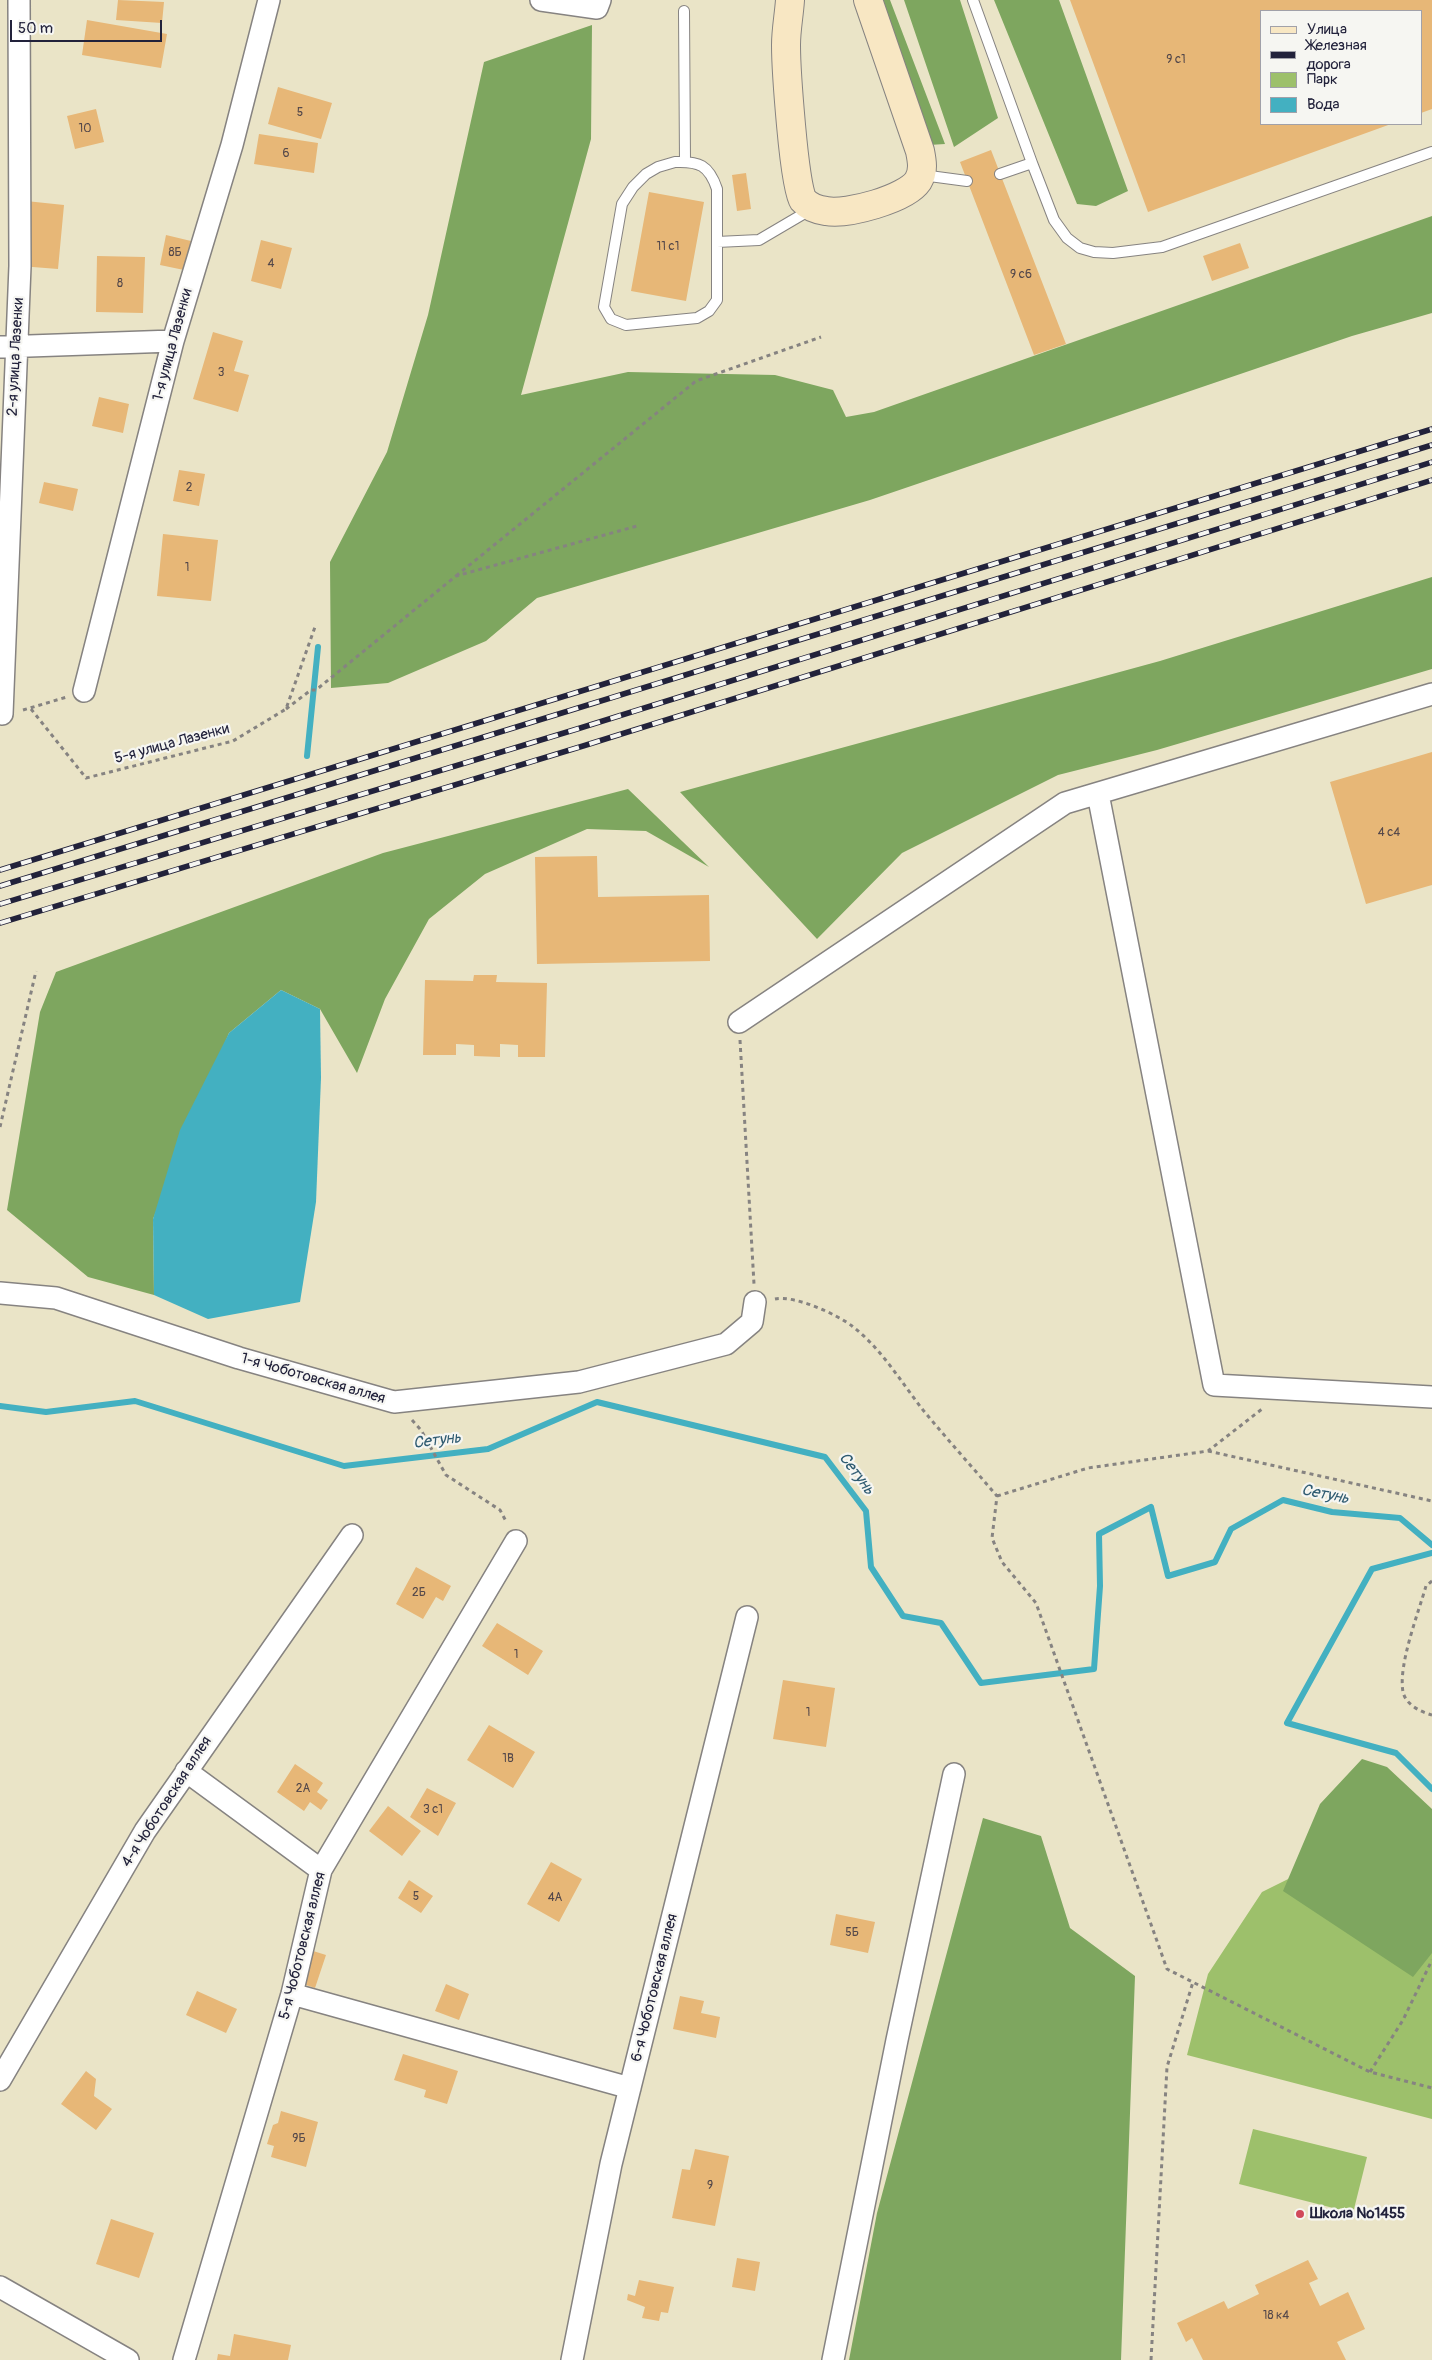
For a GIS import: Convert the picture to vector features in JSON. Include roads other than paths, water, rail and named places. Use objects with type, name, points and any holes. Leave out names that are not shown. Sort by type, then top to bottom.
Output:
[{"type":"street","name":"2-я улица Лазенки","points":[[2,714],[8,348],[20,266],[18,0]]},
{"type":"street","name":"1-я улица Лазенки","points":[[84,691],[173,341],[232,145],[269,0]]},
{"type":"street","points":[[541,0],[597,8],[600,0]]},
{"type":"street","points":[[790,0],[786,45],[794,162],[802,198],[813,208],[829,212],[862,208],[906,192],[917,182],[921,175],[920,151],[868,0]]},
{"type":"street","points":[[8,348],[173,341]]},
{"type":"street","points":[[740,1022],[1065,803],[1432,694]]},
{"type":"street","points":[[1098,794],[1214,1385],[1432,1397]]},
{"type":"street","name":"1-я Чоботовская аллея","points":[[0,1294],[56,1298],[239,1358],[394,1402],[579,1382],[726,1344],[752,1322],[755,1302]]},
{"type":"street","name":"4-я Чоботовская аллея","points":[[0,2080],[145,1831],[352,1535]]},
{"type":"street","name":"5-я Чоботовская аллея","points":[[184,2360],[292,1994],[321,1870],[516,1542]]},
{"type":"street","name":"6-я Чоботовская аллея","points":[[572,2360],[611,2164],[747,1617]]},
{"type":"street","points":[[186,1771],[321,1870]]},
{"type":"street","points":[[833,2360],[897,2040],[954,1774]]},
{"type":"street","points":[[292,1994],[630,2088]]},
{"type":"street","points":[[0,2287],[128,2360]]},
{"type":"lane","points":[[973,0],[1054,220],[1067,238],[1080,248],[1094,252],[1113,253],[1162,247],[1432,152]]},
{"type":"lane","points":[[684,11],[684,162]]},
{"type":"lane","points":[[675,162],[702,165],[713,176],[718,189],[717,242],[717,300],[709,311],[697,318],[641,324],[626,325],[611,319],[604,307],[622,204],[633,187],[646,174],[658,167],[675,162]]},
{"type":"lane","points":[[1000,174],[1032,163]]},
{"type":"lane","points":[[921,175],[967,181]]},
{"type":"lane","points":[[717,242],[759,240],[813,208]]},
{"type":"water","points":[[281,990],[320,1009],[321,1078],[316,1202],[300,1302],[208,1319],[154,1295],[153,1219],[180,1130],[229,1033]]},
{"type":"waterway","points":[[307,756],[318,647]]},
{"type":"waterway","name":"Сетунь","points":[[0,1406],[46,1412],[135,1401],[344,1466],[488,1449],[597,1402],[825,1457],[866,1511],[871,1567],[903,1616],[941,1623],[981,1683],[1094,1669],[1100,1586],[1099,1534],[1151,1507],[1168,1576],[1215,1562],[1231,1529],[1283,1500],[1332,1512],[1400,1518],[1432,1545]]},
{"type":"waterway","name":"Сетунь","points":[[1432,1553],[1372,1569],[1287,1723],[1396,1753],[1432,1789]]},
{"type":"railway","points":[[0,870],[1432,429]]},
{"type":"railway","points":[[0,886],[1432,445]]},
{"type":"railway","points":[[0,904],[577,729],[1432,462]]},
{"type":"railway","points":[[0,923],[583,746],[1432,480]]},
{"type":"place","name":"Школа №1455","points":[[1300,2214]]}]
